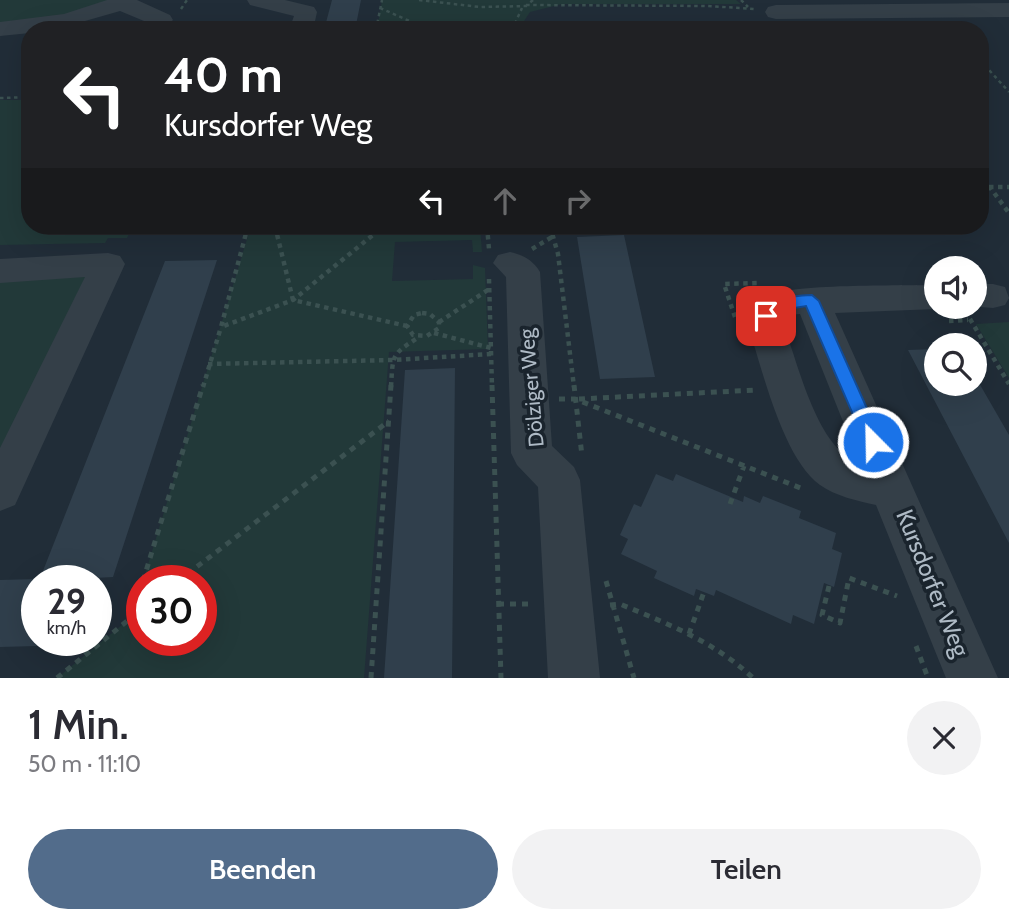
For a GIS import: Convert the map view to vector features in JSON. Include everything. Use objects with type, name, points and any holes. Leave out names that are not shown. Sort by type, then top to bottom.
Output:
[{"type":"street","points":[[258,0],[306,12],[303,21]]},
{"type":"street","points":[[62,21],[79,18],[123,1],[160,21]]},
{"type":"street","points":[[767,11],[1009,10]]},
{"type":"street","points":[[0,29],[21,28]]},
{"type":"street","points":[[0,271],[108,264],[0,492]]},
{"type":"street","name":"Dölziger Weg","points":[[495,271],[523,272],[505,352],[510,399],[532,453],[559,480],[574,678]]},
{"type":"street","name":"Kursdorfer Weg","points":[[812,301],[972,678]]},
{"type":"street","name":"Kursdorfer Weg","points":[[894,489],[861,483],[836,473],[817,458],[806,436],[767,329],[766,316],[776,306],[788,302],[924,307]]},
{"type":"path","points":[[378,21],[382,0]]},
{"type":"path","points":[[419,0],[480,7],[749,8],[767,11]]},
{"type":"path","points":[[528,6],[533,0]]},
{"type":"path","points":[[741,0],[749,8]]},
{"type":"path","points":[[380,8],[409,21]]},
{"type":"path","points":[[516,21],[522,8]]},
{"type":"path","points":[[989,70],[1009,92]]},
{"type":"path","points":[[0,98],[21,97]]},
{"type":"path","points":[[989,187],[1009,187]]},
{"type":"path","points":[[989,187],[1009,213]]},
{"type":"path","points":[[149,565],[221,327],[246,235]]},
{"type":"path","points":[[277,235],[293,300]]},
{"type":"path","points":[[221,327],[293,300],[373,235]]},
{"type":"path","points":[[489,235],[510,399],[501,678]]},
{"type":"path","points":[[553,235],[558,254],[584,468]]},
{"type":"path","points":[[434,333],[439,322],[495,271]]},
{"type":"path","points":[[293,300],[407,326],[413,335],[419,337]]},
{"type":"path","points":[[407,326],[414,315],[422,313],[430,314],[439,322]]},
{"type":"path","points":[[972,319],[1009,384]]},
{"type":"path","points":[[371,678],[393,360],[397,351],[419,337],[434,333],[505,352]]},
{"type":"path","points":[[208,364],[393,360],[505,352]]},
{"type":"path","points":[[510,399],[575,399],[760,389]]},
{"type":"path","points":[[575,399],[805,490]]},
{"type":"path","points":[[199,565],[389,421]]},
{"type":"path","points":[[730,504],[744,466]]},
{"type":"path","points":[[603,570],[634,678]]},
{"type":"path","points":[[830,586],[822,615],[840,623],[849,578],[897,596]]},
{"type":"path","points":[[689,634],[704,592]]},
{"type":"path","points":[[568,610],[620,604],[689,634],[724,653],[753,678]]},
{"type":"path","points":[[57,678],[126,621]]},
{"type":"green space","points":[[0,0],[114,0],[76,14],[0,25]]},
{"type":"green space","points":[[382,0],[736,0],[741,4],[562,4],[530,12],[524,21],[378,21]]},
{"type":"green space","points":[[0,100],[21,100],[21,235],[128,235],[127,238],[108,238],[105,243],[0,245]]},
{"type":"green space","points":[[248,235],[481,235],[482,252],[473,252],[472,240],[395,242],[392,281],[473,279],[473,265],[485,268],[488,349],[389,352],[364,678],[57,678],[84,656],[112,656],[112,633],[126,622],[126,656],[217,656],[217,565],[148,565]]},
{"type":"green space","points":[[108,264],[0,492],[0,271]]},
{"type":"green space","points":[[1009,322],[1009,378],[987,342],[987,333],[982,333],[976,324]]},
{"type":"building","points":[[332,0],[361,0],[357,21],[326,21]]},
{"type":"building","points":[[624,235],[655,377],[600,379],[577,237]]},
{"type":"building","points":[[217,260],[113,577],[112,565],[45,565],[165,261]]},
{"type":"building","points":[[924,349],[924,381],[908,350]]},
{"type":"building","points":[[455,368],[452,678],[384,678],[405,370]]},
{"type":"building","points":[[932,396],[987,396],[1009,435],[1009,543]]},
{"type":"building","points":[[656,474],[673,481],[676,474],[743,502],[744,496],[760,503],[763,496],[801,511],[799,518],[836,533],[832,549],[842,553],[834,587],[824,583],[814,624],[793,615],[791,624],[716,590],[714,596],[696,589],[694,596],[654,578],[657,571],[621,554],[628,539],[620,535],[634,504],[641,507]]},
{"type":"building","points":[[21,579],[21,646],[0,647],[0,580]]},
{"type":"route","points":[[766,316],[776,306],[788,302],[812,301],[873,442]]}]
